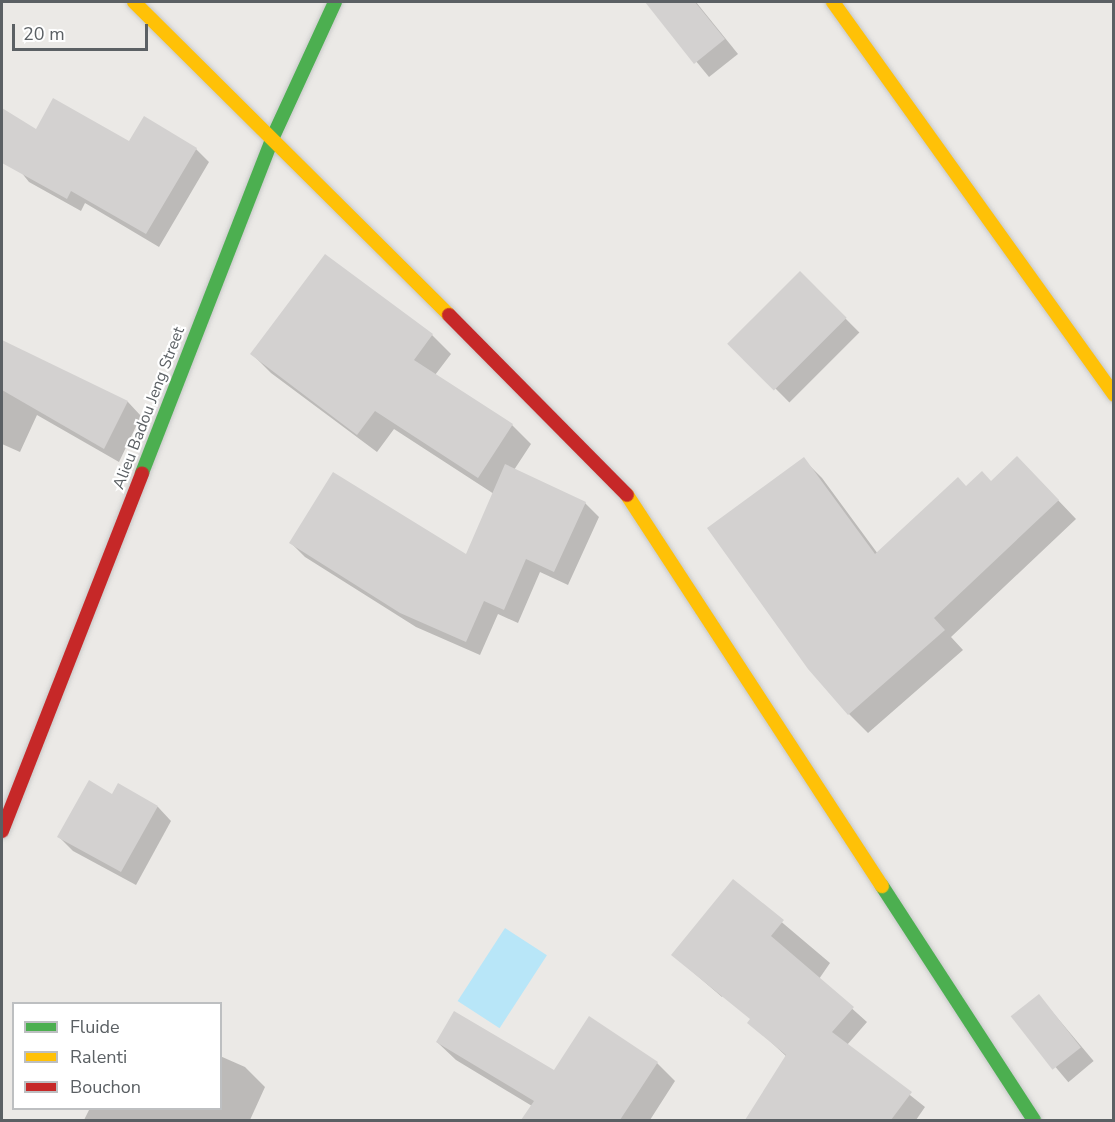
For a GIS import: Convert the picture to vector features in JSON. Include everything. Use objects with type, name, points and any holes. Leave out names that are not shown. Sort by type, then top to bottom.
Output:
[{"type":"street","points":[[134,2],[622,487],[1034,1120]]},
{"type":"street","name":"Alieu Badou Jeng Street","points":[[2,831],[272,140],[335,2]]},
{"type":"street","points":[[833,2],[1113,395]]},
{"type":"water","points":[[505,928],[547,955],[500,1028],[458,1001]]},
{"type":"building","points":[[645,2],[695,2],[725,39],[694,64]]},
{"type":"building","points":[[53,98],[129,141],[144,116],[197,148],[146,234],[71,191],[67,199],[2,163],[2,108],[36,129]]},
{"type":"building","points":[[325,254],[433,334],[414,360],[513,424],[478,478],[375,411],[357,435],[250,354]]},
{"type":"building","points":[[800,271],[847,318],[774,391],[727,344]]},
{"type":"building","points":[[2,340],[128,401],[104,449],[2,390]]},
{"type":"building","points":[[1017,456],[1059,500],[934,618],[945,630],[848,715],[808,669],[707,528],[804,457],[875,554],[958,477],[966,486],[982,471],[991,481]]},
{"type":"building","points":[[505,464],[586,502],[554,572],[526,559],[504,610],[484,601],[466,642],[400,613],[289,543],[333,472],[466,554]]},
{"type":"building","points":[[89,780],[112,794],[118,783],[158,806],[121,872],[57,837]]},
{"type":"building","points":[[733,879],[784,920],[771,936],[854,1007],[832,1032],[912,1092],[891,1120],[745,1120],[786,1055],[747,1023],[750,1019],[671,955]]},
{"type":"building","points":[[1039,994],[1081,1048],[1052,1070],[1011,1016]]},
{"type":"building","points":[[454,1011],[554,1070],[589,1016],[658,1062],[620,1120],[521,1120],[534,1101],[436,1042]]},
{"type":"traffic: fast","points":[[142,473],[272,139],[335,2]]},
{"type":"traffic: fast","points":[[882,886],[1034,1120]]},
{"type":"traffic: slow","points":[[134,2],[449,315]]},
{"type":"traffic: slow","points":[[833,2],[1114,395]]},
{"type":"traffic: slow","points":[[627,495],[882,886]]},
{"type":"traffic: jam","points":[[449,315],[627,495]]},
{"type":"traffic: jam","points":[[2,831],[142,473]]}]
